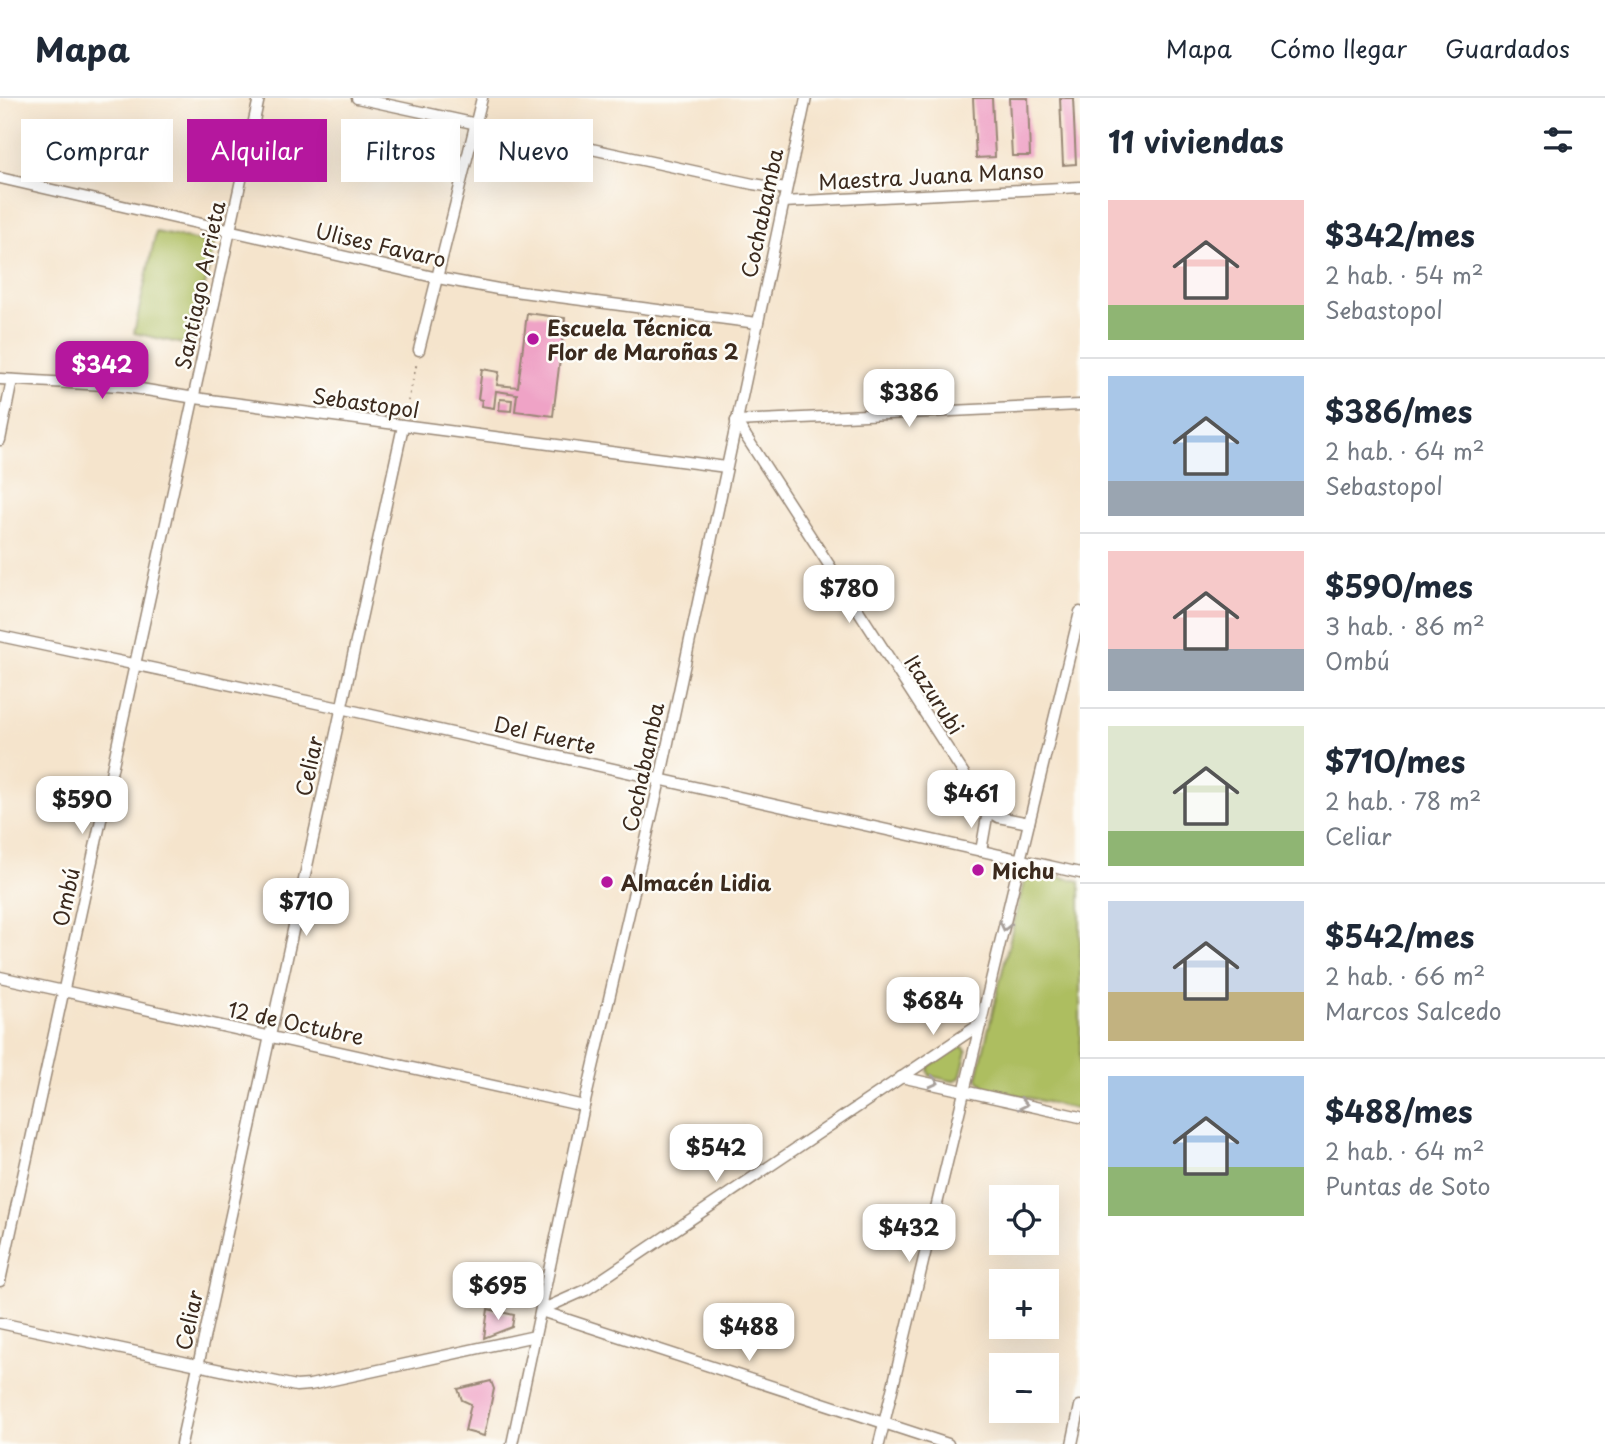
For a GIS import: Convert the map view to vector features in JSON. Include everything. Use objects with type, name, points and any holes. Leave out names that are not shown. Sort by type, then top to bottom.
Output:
[{"type":"street","name":"Santiago Arrieta","points":[[195,398],[259,98]]},
{"type":"street","points":[[357,98],[474,124]]},
{"type":"street","points":[[477,119],[482,98]]},
{"type":"street","name":"Cochabamba","points":[[512,1444],[584,1106],[660,780],[806,98]]},
{"type":"street","points":[[419,350],[474,132]]},
{"type":"street","points":[[593,149],[786,189]]},
{"type":"street","name":"Ulises Favaro","points":[[0,178],[438,278],[498,289],[757,323]]},
{"type":"street","name":"Maestra Juana Manso","points":[[783,202],[1080,187]]},
{"type":"street","name":"Sebastopol","points":[[0,379],[122,386],[403,426],[726,467]]},
{"type":"street","points":[[0,440],[12,380]]},
{"type":"street","name":"Ombú","points":[[0,1281],[195,398]]},
{"type":"street","points":[[736,421],[1080,405]]},
{"type":"street","name":"Itazurubi","points":[[736,421],[988,811]]},
{"type":"street","name":"Celiar","points":[[181,1444],[403,426]]},
{"type":"street","points":[[879,1444],[886,1424],[1080,612]]},
{"type":"street","name":"Del Fuerte","points":[[0,636],[340,708],[1080,873]]},
{"type":"street","points":[[981,851],[986,835],[988,811],[998,817],[1029,823]]},
{"type":"street","name":"12 de Octubre","points":[[0,977],[584,1106]]},
{"type":"street","points":[[541,1310],[586,1290],[982,1023]]},
{"type":"street","points":[[901,1076],[1080,1117]]},
{"type":"street","points":[[541,1310],[948,1444]]},
{"type":"street","points":[[0,1323],[296,1385],[310,1385],[535,1336]]},
{"type":"street","points":[[1072,1444],[1080,1406]]},
{"type":"path","points":[[403,426],[419,350]]},
{"type":"green space","points":[[156,232],[214,244],[192,346],[134,333]]},
{"type":"green space","points":[[1036,872],[1080,881],[1080,1110],[987,1088],[977,1077],[1023,885],[1026,878]]},
{"type":"green space","points":[[962,1046],[967,1051],[960,1078],[952,1081],[930,1076],[929,1066]]},
{"type":"building","points":[[973,98],[992,98],[995,157],[976,158]]},
{"type":"building","points":[[1009,98],[1028,98],[1030,156],[1012,156]]},
{"type":"building","points":[[1060,98],[1073,98],[1076,164],[1063,165]]},
{"type":"building","points":[[527,313],[565,318],[553,416],[515,411],[517,394],[496,391],[494,408],[481,406],[482,400],[478,399],[482,369],[499,372],[497,385],[518,387]]},
{"type":"building","points":[[500,399],[512,400],[511,411],[499,410]]},
{"type":"building","points":[[488,1309],[514,1315],[512,1327],[484,1338]]},
{"type":"building","points":[[491,1381],[494,1389],[484,1436],[465,1431],[471,1404],[462,1400],[458,1389]]},
{"type":"place","name":"Escuela Técnica Flor de Maroñas 2","points":[[533,339]]},
{"type":"place","name":"Michu","points":[[978,870]]},
{"type":"place","name":"Almacén Lidia","points":[[607,882]]}]
